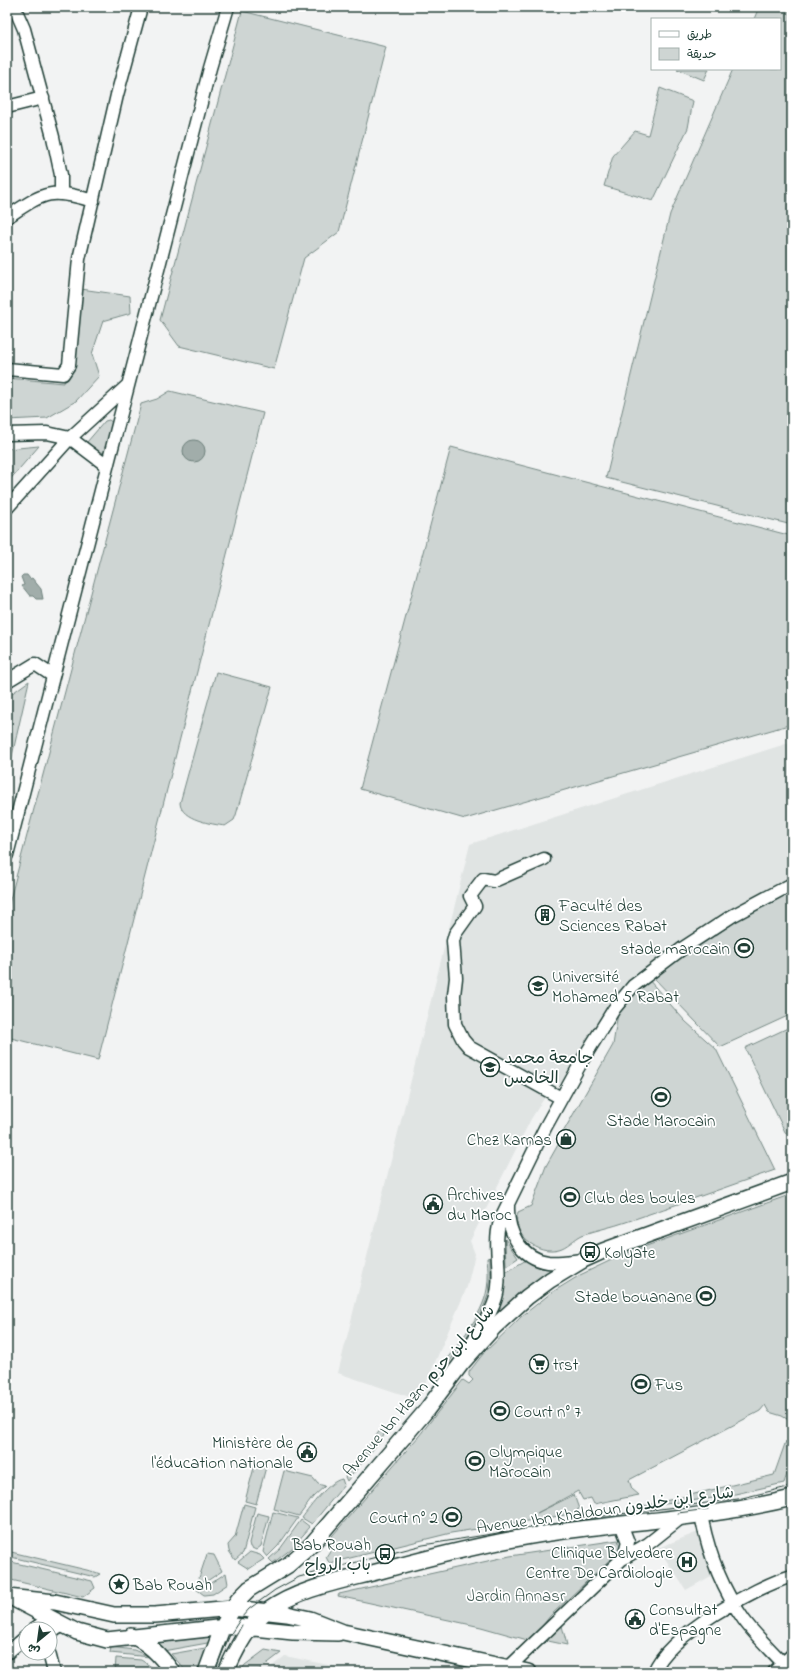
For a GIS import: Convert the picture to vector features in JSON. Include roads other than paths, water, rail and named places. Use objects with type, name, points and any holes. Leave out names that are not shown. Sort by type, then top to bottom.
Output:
[{"type":"main road","name":"Avenue Ibn Hazm شارع ابن حزم","points":[[206,1672],[223,1626],[233,1608],[249,1589],[288,1565],[310,1544],[425,1412],[461,1364],[512,1310],[550,1280],[583,1260],[659,1229],[792,1182]]},
{"type":"main road","name":"Avenue Ibn Khaldoun شارع ابن خلدون","points":[[265,1612],[302,1592],[426,1559],[521,1538],[701,1515],[751,1507],[792,1498]]},
{"type":"main road","points":[[12,1598],[55,1602],[114,1615],[155,1615],[233,1608],[287,1614],[310,1619],[342,1632],[506,1670],[528,1672]]},
{"type":"main road","points":[[12,1598],[43,1621]]},
{"type":"main road","points":[[55,1621],[65,1611],[113,1620],[136,1619],[155,1615]]},
{"type":"main road","points":[[226,1672],[242,1641],[265,1612]]},
{"type":"main road","points":[[58,1625],[63,1625],[77,1632],[107,1640],[223,1626],[252,1627],[293,1632],[342,1632]]},
{"type":"main road","points":[[132,1637],[149,1646],[159,1655],[172,1672]]},
{"type":"street","points":[[7,369],[63,374],[68,369],[71,356],[79,259],[117,95],[141,7]]},
{"type":"street","points":[[7,856],[210,68],[228,7]]},
{"type":"street","points":[[7,8],[17,13],[20,18],[43,98],[61,174],[60,193]]},
{"type":"street","points":[[7,107],[43,98]]},
{"type":"street","points":[[7,217],[41,195],[60,193],[70,194],[93,202]]},
{"type":"street","points":[[7,508],[70,438],[128,385]]},
{"type":"street","points":[[7,434],[47,433],[70,438],[107,466]]},
{"type":"street","points":[[7,681],[35,664],[53,676]]},
{"type":"street","points":[[544,859],[494,881],[483,879],[470,896],[475,906],[455,934],[453,940],[456,978],[454,995],[455,1024],[463,1040],[469,1047],[561,1098]]},
{"type":"street","points":[[461,1364],[497,1296],[499,1280],[497,1232],[500,1221],[561,1098],[609,1017],[633,986],[683,948],[732,916],[792,884]]},
{"type":"street","points":[[508,1206],[508,1220],[512,1233],[518,1244],[528,1254],[549,1262],[583,1260]]},
{"type":"street","points":[[701,1515],[712,1556],[744,1620],[788,1659],[774,1672]]},
{"type":"street","points":[[621,1560],[648,1544],[682,1517]]},
{"type":"street","points":[[506,1670],[621,1560],[626,1553],[628,1546],[622,1524]]},
{"type":"street","points":[[654,1672],[669,1651],[701,1624],[734,1602],[766,1585],[792,1576]]},
{"type":"street","points":[[7,1653],[18,1645]]},
{"type":"street","points":[[51,1661],[54,1672]]},
{"type":"tram line","points":[[214,1672],[230,1635],[249,1609],[275,1590],[299,1577],[423,1545],[604,1516],[738,1499],[792,1486]]},
{"type":"tram line","points":[[678,1513],[708,1509]]},
{"type":"tram line","points":[[229,1649],[242,1625]]},
{"type":"place","name":"Faculté des Sciences Rabat","points":[[545,915]]},
{"type":"place","name":"stade marocain","points":[[744,948]]},
{"type":"place","name":"Université Mohamed 5 Rabat","points":[[538,986]]},
{"type":"place","name":"جامعة محمد الخامس","points":[[490,1067]]},
{"type":"place","name":"Stade Marocain","points":[[661,1097]]},
{"type":"place","name":"Chez Karnas","points":[[566,1139]]},
{"type":"place","name":"Club des boules","points":[[570,1197]]},
{"type":"place","name":"Archives du Maroc","points":[[433,1204]]},
{"type":"place","name":"Kolyate","points":[[590,1252]]},
{"type":"place","name":"Stade bouanane","points":[[706,1296]]},
{"type":"place","name":"trst","points":[[539,1364]]},
{"type":"place","name":"Fus","points":[[641,1384]]},
{"type":"place","name":"Court n° 7","points":[[500,1411]]},
{"type":"place","name":"Ministère de l'éducation nationale","points":[[307,1452]]},
{"type":"place","name":"Olympique Marocain","points":[[475,1461]]},
{"type":"place","name":"Court n° 2","points":[[452,1517]]},
{"type":"place","name":"Bab Rouah باب الرواح","points":[[385,1554]]},
{"type":"place","name":"Clinique Belvedere Centre De Cardiologie","points":[[687,1562]]},
{"type":"place","name":"Bab Rouah","points":[[119,1584]]},
{"type":"place","name":"Consultat d'Espagne","points":[[635,1619]]},
{"type":"park label","name":"Jardin Annasr","points":[[516,1595]]}]
